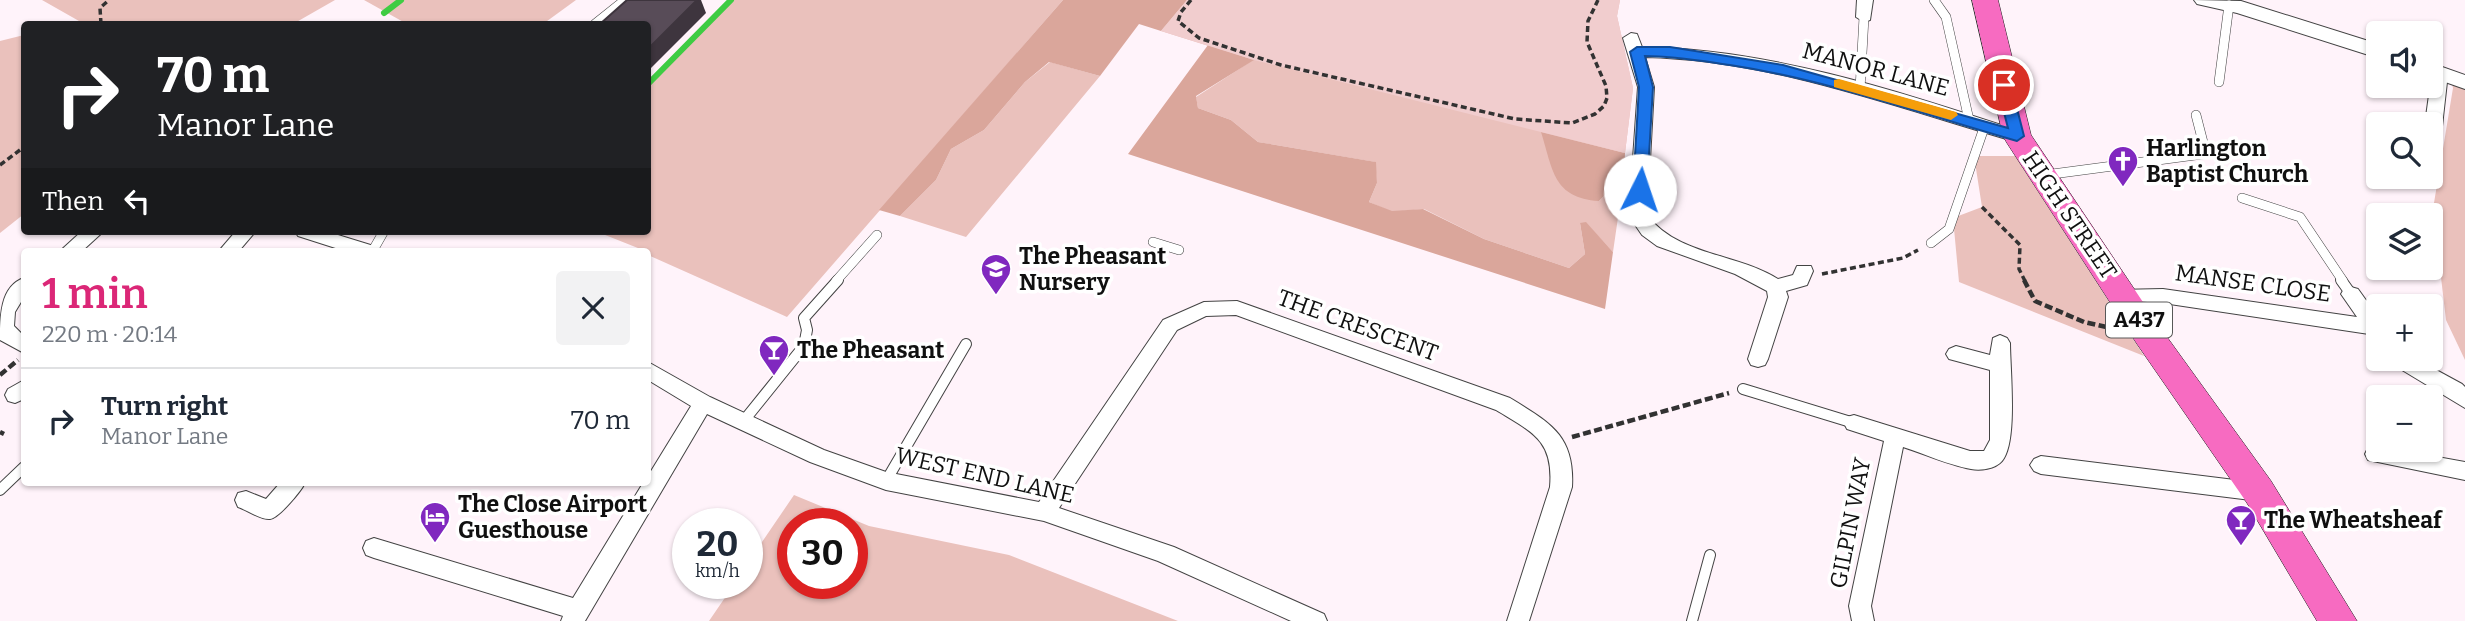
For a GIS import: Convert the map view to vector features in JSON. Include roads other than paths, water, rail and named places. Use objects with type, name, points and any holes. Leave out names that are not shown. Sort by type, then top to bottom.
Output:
[{"type":"main road","name":"HIGH STREET","points":[[1985,0],[2017,136],[2148,335],[2259,492],[2339,621]]},
{"type":"street","points":[[2204,0],[2229,5],[2366,47]]},
{"type":"street","name":"MANOR LANE","points":[[1776,287],[1756,274],[1664,243],[1643,226],[1638,216],[1646,87],[1634,45],[1758,63],[1860,89],[2017,136]]},
{"type":"street","points":[[2443,74],[2465,82]]},
{"type":"street","points":[[73,248],[90,235]]},
{"type":"street","points":[[231,248],[243,235]]},
{"type":"street","points":[[317,235],[358,248]]},
{"type":"street","points":[[1758,359],[1778,297],[1776,287],[1800,280],[1804,271]]},
{"type":"street","points":[[21,289],[7,305],[2,319],[5,333],[21,343]]},
{"type":"street","name":"MANSE CLOSE","points":[[2351,294],[2366,315]]},
{"type":"street","name":"MANSE CLOSE","points":[[2123,295],[2163,296],[2366,327]]},
{"type":"street","name":"THE CRESCENT","points":[[1044,512],[1170,325],[1185,316],[1213,308],[1237,308],[1503,404],[1525,415],[1555,442],[1560,456],[1561,487],[1518,621]]},
{"type":"street","points":[[1955,354],[2000,365],[2000,344]]},
{"type":"street","name":"GILPIN WAY","points":[[1854,423],[1970,460],[1984,461],[1992,458],[1998,451],[2000,440],[2000,365]]},
{"type":"street","points":[[2418,371],[2461,393],[2465,400]]},
{"type":"street","name":"WEST END LANE","points":[[651,372],[742,423],[817,456],[886,481],[1044,512],[1166,554],[1316,621]]},
{"type":"street","points":[[374,548],[575,616],[704,403]]},
{"type":"street","name":"GILPIN WAY","points":[[1863,621],[1860,606],[1895,436]]},
{"type":"street","points":[[2417,462],[2465,471]]},
{"type":"street","points":[[2041,465],[2259,492]]},
{"type":"street","points":[[246,500],[269,510],[291,486]]},
{"type":"lane","points":[[599,21],[625,0]]},
{"type":"lane","points":[[1931,243],[1949,229],[1977,123],[1946,17],[1934,0]]},
{"type":"lane","points":[[2219,82],[2229,5]]},
{"type":"lane","points":[[1860,89],[1864,8]]},
{"type":"lane","points":[[2044,175],[2203,154],[2205,150],[2196,115]]},
{"type":"lane","points":[[2242,198],[2300,217],[2351,294]]},
{"type":"lane","points":[[742,423],[804,346],[807,330],[804,318],[877,235]]},
{"type":"lane","points":[[1153,242],[1180,250]]},
{"type":"lane","points":[[886,481],[966,344]]},
{"type":"lane","points":[[1742,389],[1854,423]]},
{"type":"lane","points":[[0,490],[21,470]]},
{"type":"lane","points":[[1692,621],[1710,555]]},
{"type":"waterway","points":[[384,13],[401,0]]},
{"type":"waterway","points":[[651,81],[731,0]]},
{"type":"place","name":"Harlington Baptist Church","points":[[2123,188]]},
{"type":"place","name":"The Pheasant Nursery","points":[[996,296]]},
{"type":"place","name":"The Pheasant","points":[[774,377]]},
{"type":"place","name":"The Close Airport Guesthouse","points":[[435,544]]},
{"type":"place","name":"The Wheatsheaf","points":[[2241,547]]}]
